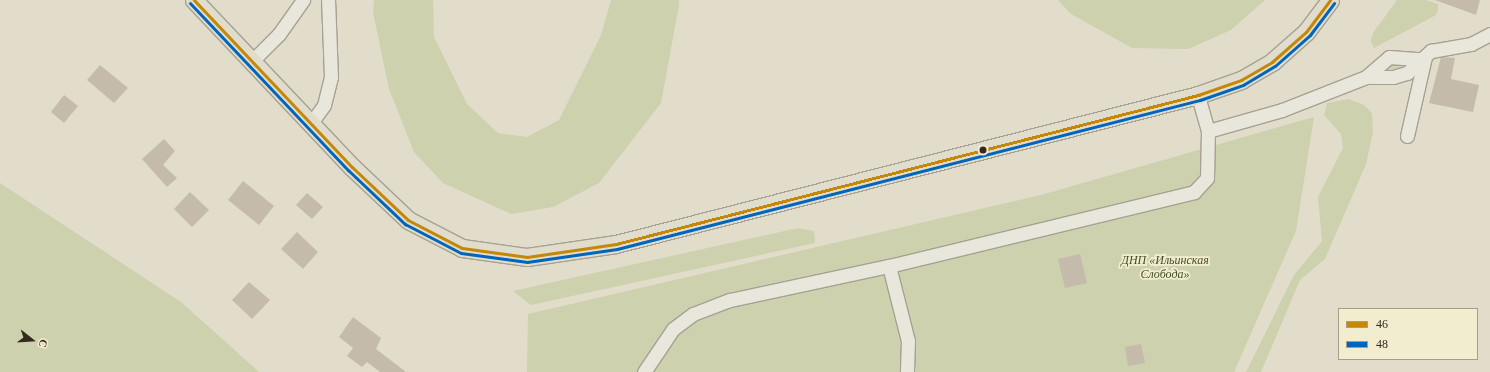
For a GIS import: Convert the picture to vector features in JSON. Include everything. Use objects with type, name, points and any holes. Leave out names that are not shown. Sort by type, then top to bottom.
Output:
[{"type":"main road","points":[[194,0],[386,201],[426,232],[479,252],[536,256],[586,250],[716,220],[1198,95],[1241,80],[1272,62],[1306,32],[1330,0]]},
{"type":"street","points":[[252,61],[279,34],[303,0]]},
{"type":"street","points":[[311,123],[329,91],[328,0]]},
{"type":"street","points":[[1208,131],[1282,110],[1366,77],[1389,57],[1423,57],[1471,44],[1490,34]]},
{"type":"street","points":[[1366,77],[1394,77],[1406,73],[1423,57]]},
{"type":"street","points":[[1407,136],[1423,57]]},
{"type":"street","points":[[644,372],[673,329],[693,314],[730,300],[889,266],[1194,192],[1207,178],[1208,131],[1198,95]]},
{"type":"street","points":[[889,266],[908,341],[907,372]]},
{"type":"green space","points":[[374,0],[433,0],[434,37],[467,104],[498,133],[527,137],[559,120],[601,35],[611,0],[679,0],[679,5],[661,103],[599,183],[553,207],[511,214],[443,183],[414,152],[389,89],[373,12]]},
{"type":"green space","points":[[1058,0],[1265,0],[1231,30],[1188,49],[1132,48],[1071,14]]},
{"type":"green space","points":[[1397,0],[1426,0],[1438,4],[1438,9],[1436,15],[1374,48],[1371,41],[1373,33]]},
{"type":"green space","points":[[1401,60],[1404,67],[1375,73]]},
{"type":"green space","points":[[1349,99],[1364,105],[1372,113],[1373,132],[1366,164],[1325,259],[1300,280],[1261,372],[1246,372],[1294,275],[1322,241],[1318,197],[1343,148],[1341,134],[1324,115],[1327,103]]},
{"type":"green space","name":"ДНП «Ильинская Слобода»","points":[[1314,117],[1296,231],[1234,372],[527,372],[528,314],[1041,195]]},
{"type":"green space","points":[[0,183],[181,302],[259,372],[0,372]]},
{"type":"green space","points":[[798,228],[814,231],[815,243],[531,305],[513,291]]},
{"type":"building","points":[[1435,0],[1480,0],[1476,15]]},
{"type":"building","points":[[1441,57],[1455,58],[1451,79],[1479,85],[1473,112],[1429,103]]},
{"type":"building","points":[[100,65],[128,88],[114,103],[87,80]]},
{"type":"building","points":[[64,95],[78,106],[64,123],[51,112]]},
{"type":"building","points":[[164,139],[175,151],[163,165],[177,178],[167,187],[142,159]]},
{"type":"building","points":[[243,181],[274,206],[259,225],[228,200]]},
{"type":"building","points":[[190,192],[209,210],[192,227],[174,209]]},
{"type":"building","points":[[307,193],[323,207],[312,219],[296,205]]},
{"type":"building","points":[[297,232],[318,252],[303,269],[281,249]]},
{"type":"building","points":[[1080,254],[1087,283],[1065,288],[1058,259]]},
{"type":"building","points":[[249,282],[270,300],[252,319],[232,300]]},
{"type":"building","points":[[353,317],[381,338],[376,349],[406,372],[380,372],[367,362],[362,367],[347,356],[353,348],[339,337]]},
{"type":"building","points":[[1141,344],[1145,363],[1128,366],[1125,347]]},
{"type":"transit line","name":"46","points":[[194,0],[352,167],[408,220],[462,248],[527,257],[616,244],[1198,95],[1241,80],[1272,62],[1306,32],[1330,0]]},
{"type":"transit line","name":"48","points":[[190,3],[348,170],[405,224],[461,253],[527,262],[617,249],[1200,100],[1243,85],[1275,66],[1310,35],[1334,3]]}]
